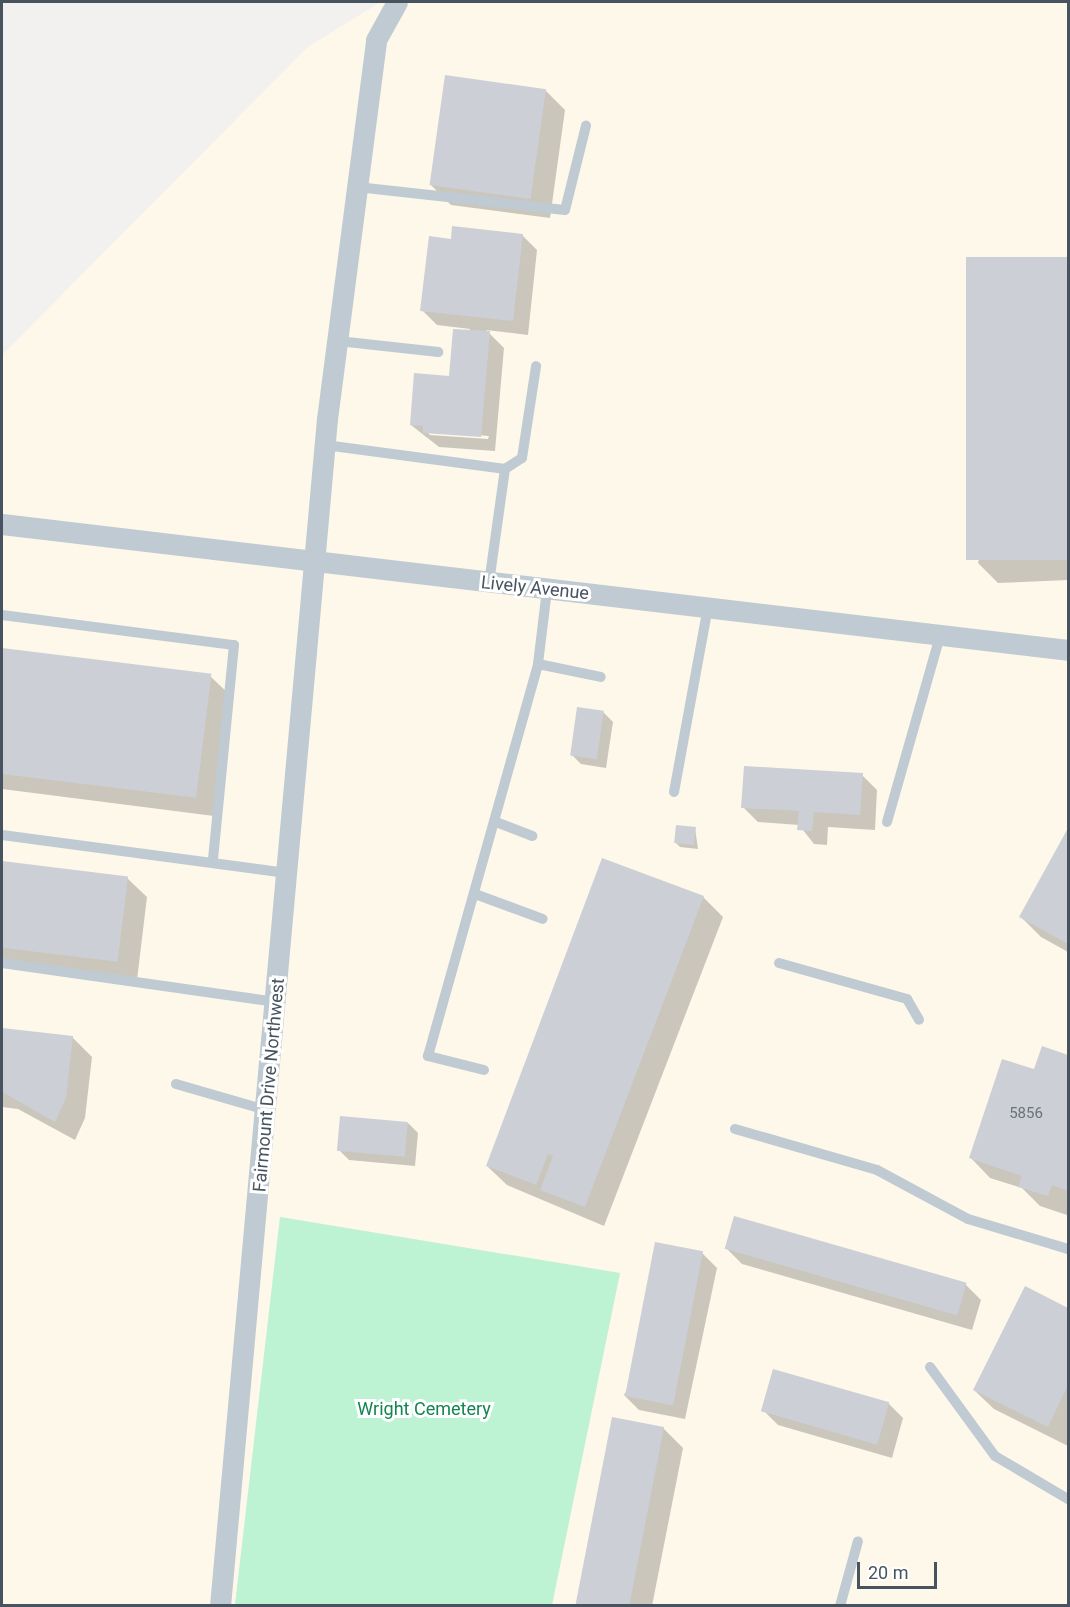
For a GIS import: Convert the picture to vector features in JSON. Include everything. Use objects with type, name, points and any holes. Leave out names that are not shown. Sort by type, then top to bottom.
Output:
[{"type":"street","name":"Fairmount Drive Northwest","points":[[220,1605],[318,564],[325,445],[376,40],[397,2]]},
{"type":"street","name":"Lively Avenue","points":[[2,524],[318,564],[941,633],[1068,650]]},
{"type":"lane","points":[[357,187],[565,210],[586,126]]},
{"type":"lane","points":[[338,341],[438,352]]},
{"type":"lane","points":[[325,445],[505,469],[522,458],[536,366]]},
{"type":"lane","points":[[489,583],[505,469]]},
{"type":"lane","points":[[484,1070],[428,1056],[496,822],[538,664],[547,590]]},
{"type":"lane","points":[[674,792],[708,607]]},
{"type":"lane","points":[[2,615],[234,645],[213,860]]},
{"type":"lane","points":[[887,822],[941,633]]},
{"type":"lane","points":[[538,664],[601,677]]},
{"type":"lane","points":[[496,822],[532,836]]},
{"type":"lane","points":[[2,835],[213,860],[289,873]]},
{"type":"lane","points":[[475,894],[543,919]]},
{"type":"lane","points":[[2,963],[277,1002]]},
{"type":"lane","points":[[779,963],[907,999],[919,1020]]},
{"type":"lane","points":[[176,1084],[267,1110]]},
{"type":"lane","points":[[735,1129],[877,1170],[968,1219],[1068,1249]]},
{"type":"lane","points":[[930,1367],[995,1456],[1068,1499]]},
{"type":"lane","points":[[840,1605],[858,1541]]},
{"type":"shaded area","points":[[381,2],[1068,2],[1068,1605],[552,1605],[620,1273],[280,1217],[235,1605],[2,1606],[2,355],[309,46]]},
{"type":"green space","name":"Wright Cemetery","points":[[280,1217],[620,1273],[552,1605],[235,1605]]},
{"type":"building","points":[[445,75],[546,89],[531,199],[430,185]]},
{"type":"building","points":[[452,226],[523,234],[513,321],[420,311],[429,236],[451,239]]},
{"type":"building","points":[[966,257],[1067,257],[1067,560],[966,560]]},
{"type":"building","points":[[453,329],[490,331],[481,437],[423,433],[423,426],[410,425],[414,373],[449,376]]},
{"type":"building","points":[[2,648],[211,674],[196,798],[2,774]]},
{"type":"building","points":[[577,707],[604,711],[597,759],[570,756]]},
{"type":"building","points":[[744,766],[863,773],[860,815],[814,812],[812,831],[797,830],[799,811],[741,808]]},
{"type":"building","points":[[676,825],[696,827],[694,845],[674,843]]},
{"type":"building","points":[[1068,828],[1068,944],[1019,917]]},
{"type":"building","points":[[602,858],[704,896],[585,1207],[540,1190],[553,1156],[548,1154],[536,1185],[486,1166]]},
{"type":"building","points":[[2,861],[128,876],[118,962],[2,948]]},
{"type":"building","points":[[2,1028],[73,1036],[66,1098],[55,1122],[2,1092]]},
{"type":"building","points":[[1042,1046],[1068,1055],[1068,1191],[1052,1185],[1048,1196],[1018,1187],[1022,1176],[969,1158],[1002,1059],[1034,1069]]},
{"type":"building","points":[[340,1116],[408,1122],[405,1157],[337,1151]]},
{"type":"building","points":[[734,1216],[967,1283],[957,1315],[725,1249]]},
{"type":"building","points":[[655,1242],[703,1251],[673,1405],[625,1396]]},
{"type":"building","points":[[1025,1286],[1068,1308],[1068,1385],[1048,1427],[973,1390]]},
{"type":"building","points":[[773,1369],[889,1402],[877,1445],[761,1411]]},
{"type":"building","points":[[612,1417],[664,1427],[629,1606],[575,1606]]}]
